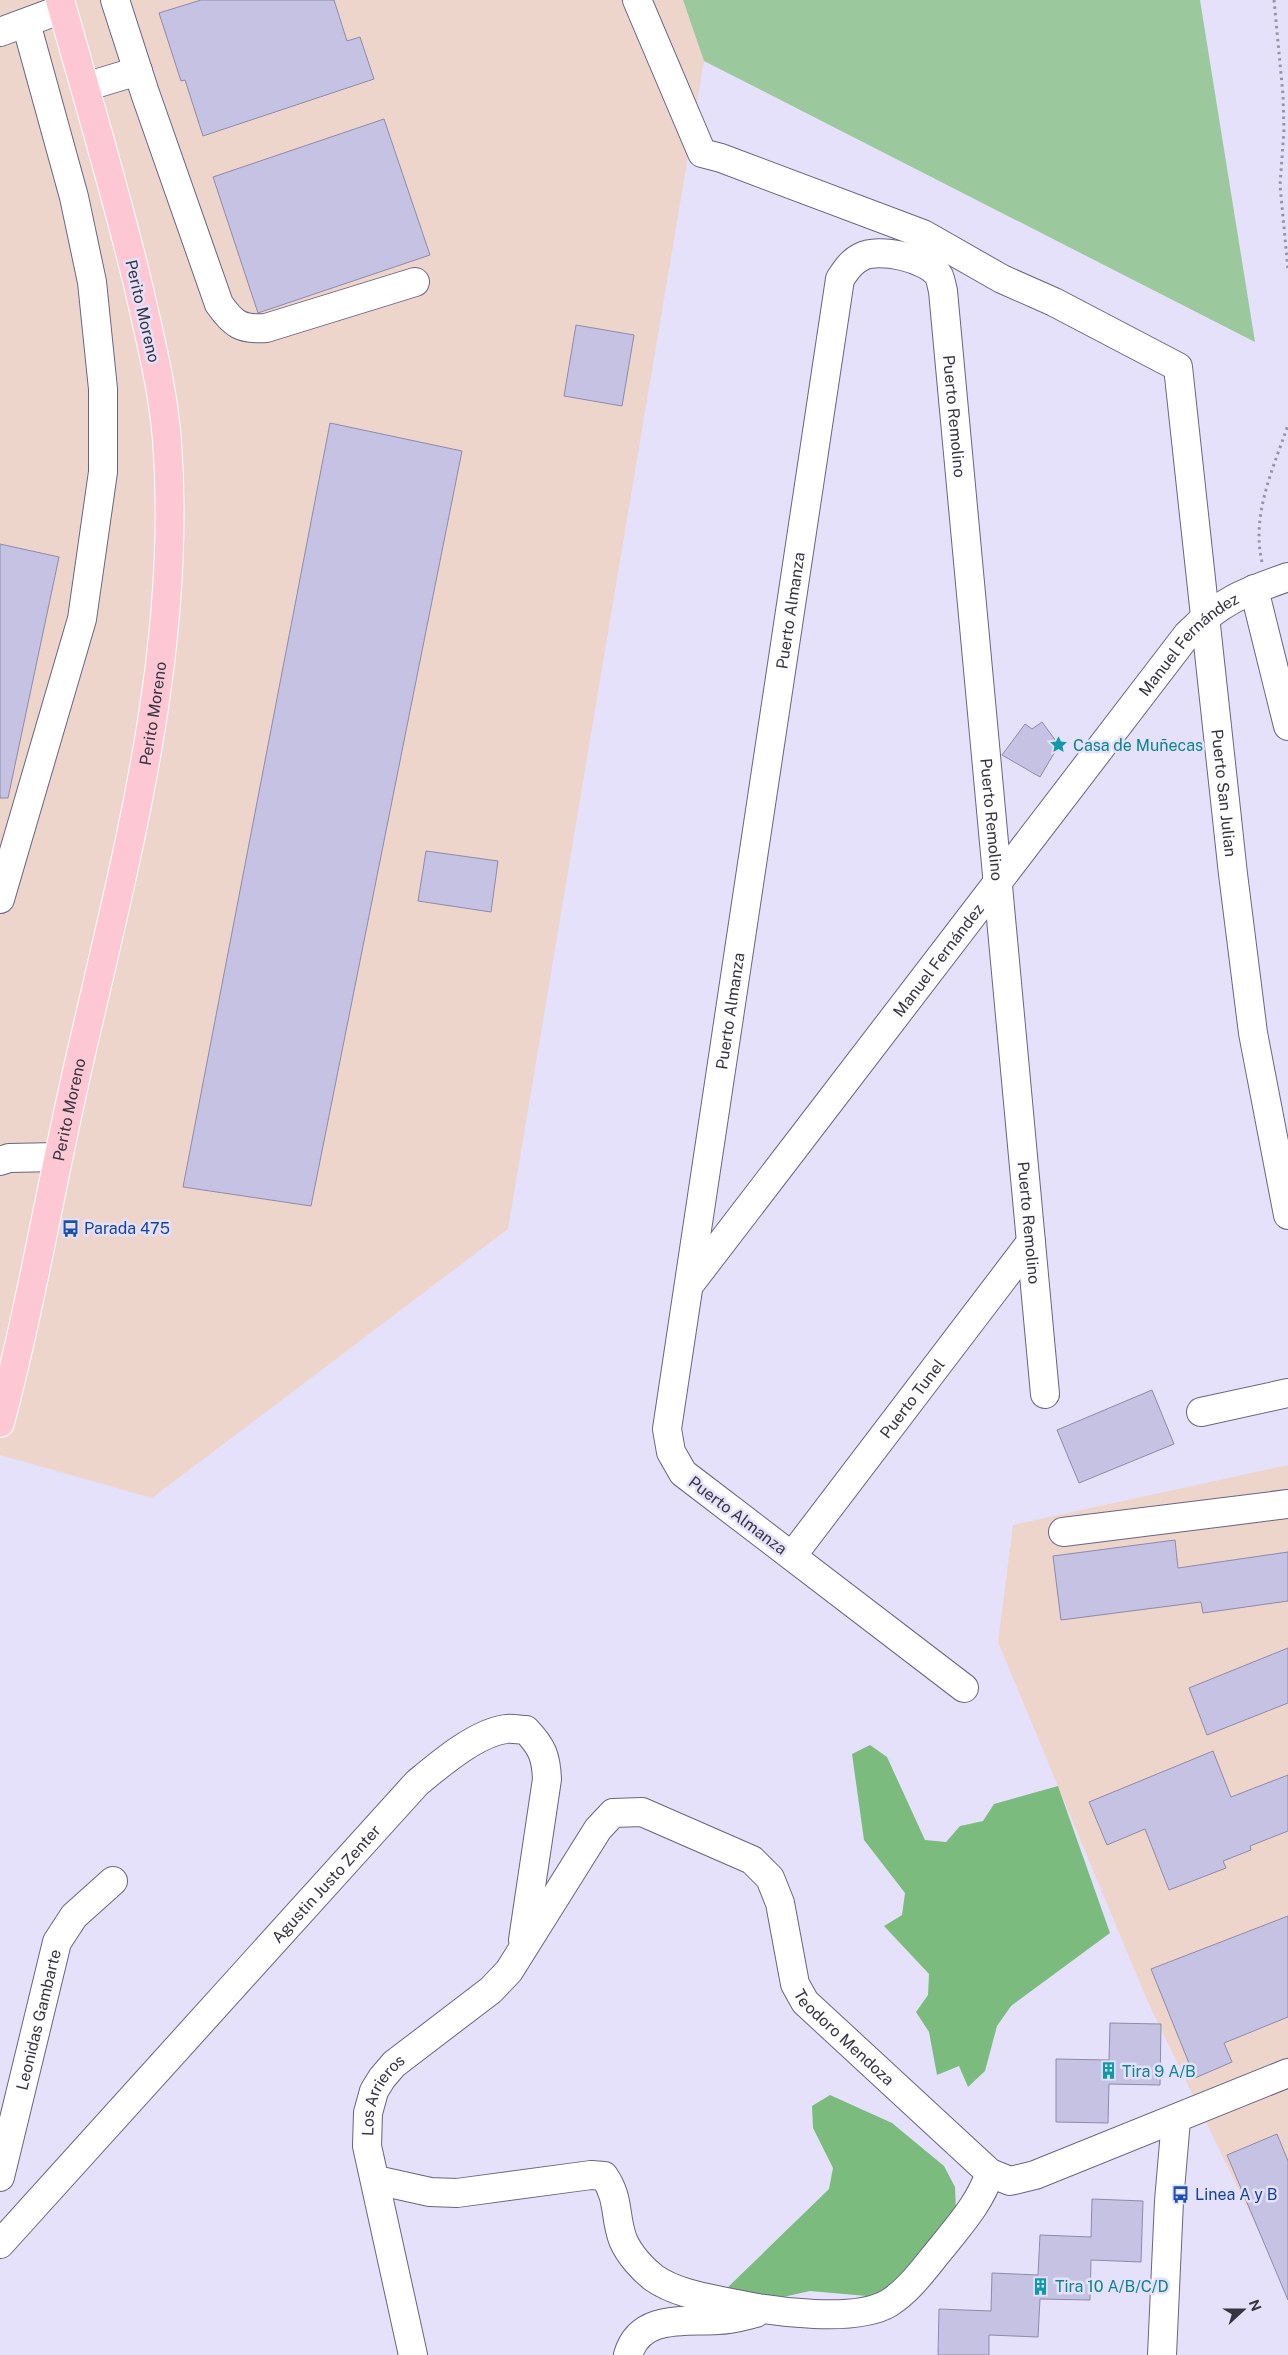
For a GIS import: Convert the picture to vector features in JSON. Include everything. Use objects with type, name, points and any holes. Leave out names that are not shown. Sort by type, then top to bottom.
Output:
[{"type":"main road","name":"Perito Moreno","points":[[0,1423],[10,1386],[58,1157],[133,824],[155,710],[168,594],[169,512],[167,438],[154,352],[123,222],[61,5]]},
{"type":"street","points":[[115,0],[219,304],[230,319],[243,327],[266,328],[415,282]]},
{"type":"street","points":[[637,0],[702,153],[721,158],[918,246]]},
{"type":"street","points":[[0,32],[61,5]]},
{"type":"street","points":[[0,899],[82,619],[103,472],[103,389],[92,282],[74,197],[26,22]]},
{"type":"street","points":[[85,87],[138,71]]},
{"type":"street","name":"Puerto San Julian","points":[[918,246],[1002,278],[1054,302],[1178,367],[1204,617],[1253,1033],[1288,1215]]},
{"type":"street","name":"Puerto Remolino","points":[[918,246],[938,276],[943,291],[1045,1394]]},
{"type":"street","name":"Puerto Almanza","points":[[918,246],[862,255],[851,263],[840,279],[667,1429],[671,1452],[683,1473],[964,1688]]},
{"type":"street","points":[[1270,583],[1288,726]]},
{"type":"street","name":"Manuel Fernández","points":[[689,1285],[1187,635],[1204,617],[1242,593],[1270,583]]},
{"type":"street","points":[[0,1161],[10,1158],[58,1157]]},
{"type":"street","name":"Puerto Tunel","points":[[792,1556],[1031,1242]]},
{"type":"street","points":[[1201,1412],[1288,1393]]},
{"type":"street","points":[[1063,1532],[1288,1504]]},
{"type":"street","name":"Agustin Justo Zenter","points":[[0,2244],[417,1783],[456,1753],[488,1735],[507,1729],[526,1730],[539,1745],[546,1761],[547,1779],[522,1949]]},
{"type":"street","name":"Teodoro Mendoza","points":[[522,1949],[598,1829],[613,1813],[642,1812],[752,1860],[770,1878],[780,1903],[795,1984],[806,2002],[990,2173],[1010,2181],[1027,2178],[1288,2074]]},
{"type":"street","name":"Leonidas Gambarte","points":[[0,2177],[57,1942],[74,1916],[113,1881]]},
{"type":"street","name":"Los Arrieros","points":[[414,2355],[367,2146],[368,2113],[374,2091],[394,2064],[491,1990],[509,1971],[522,1949]]},
{"type":"street","points":[[1162,2355],[1169,2201],[1176,2120]]},
{"type":"street","points":[[376,2180],[430,2192],[457,2193],[591,2175],[604,2176],[613,2188],[623,2240],[636,2260],[655,2278],[691,2294],[768,2311],[850,2314],[876,2309],[889,2303],[910,2286],[976,2204],[990,2173]]},
{"type":"street","points":[[628,2355],[639,2336],[654,2325],[678,2320],[719,2320],[768,2311]]},
{"type":"path","points":[[1274,0],[1283,95],[1284,130],[1280,185],[1288,270]]},
{"type":"path","points":[[1270,583],[1261,559],[1258,530],[1264,495],[1288,425]]},
{"type":"shaded area","points":[[0,0],[683,0],[704,61],[508,1229],[152,1498],[0,1455]]},
{"type":"shaded area","points":[[1288,1465],[1288,2292],[1147,2000],[998,1642],[1013,1525]]},
{"type":"green space","points":[[683,0],[1200,0],[1255,342],[704,61]]},
{"type":"green space","points":[[870,1745],[887,1757],[925,1840],[946,1842],[960,1826],[983,1821],[994,1804],[1058,1786],[1110,1933],[1011,2006],[997,2026],[985,2071],[968,2087],[959,2066],[937,2075],[929,2032],[916,2012],[928,1995],[929,1974],[884,1926],[902,1915],[905,1893],[864,1840],[852,1754]]},
{"type":"green space","points":[[830,2095],[892,2123],[944,2166],[955,2187],[956,2211],[900,2288],[878,2297],[810,2291],[743,2306],[725,2290],[829,2189],[833,2168],[813,2128],[812,2106]]},
{"type":"building","points":[[201,0],[334,0],[347,41],[360,37],[374,79],[203,136],[185,80],[181,81],[159,13]]},
{"type":"building","points":[[384,119],[430,255],[258,313],[213,177]]},
{"type":"building","points":[[576,325],[634,335],[622,406],[564,396]]},
{"type":"building","points":[[330,423],[462,451],[311,1206],[183,1187]]},
{"type":"building","points":[[0,544],[59,557],[8,798],[0,798]]},
{"type":"building","points":[[1042,722],[1059,745],[1040,777],[1002,755],[1025,724],[1032,729]]},
{"type":"building","points":[[426,851],[498,861],[491,912],[418,901]]},
{"type":"building","points":[[1152,1390],[1174,1444],[1079,1483],[1057,1430]]},
{"type":"building","points":[[1175,1540],[1178,1568],[1288,1552],[1288,1601],[1203,1613],[1201,1602],[1061,1620],[1053,1556]]},
{"type":"building","points":[[1288,1648],[1288,1703],[1207,1735],[1189,1688]]},
{"type":"building","points":[[1213,1751],[1231,1797],[1288,1775],[1288,1831],[1250,1846],[1251,1850],[1223,1861],[1226,1868],[1169,1890],[1145,1829],[1107,1845],[1089,1802]]},
{"type":"building","points":[[1288,1916],[1288,2017],[1224,2043],[1232,2062],[1195,2078],[1151,1969]]},
{"type":"building","name":"Tira 9 A/B","points":[[1110,2023],[1161,2024],[1160,2085],[1109,2084],[1108,2123],[1056,2122],[1056,2059],[1109,2060]]},
{"type":"building","points":[[1277,2134],[1288,2161],[1288,2300],[1227,2155]]},
{"type":"building","name":"Tira 10 A/B/C/D","points":[[1092,2199],[1143,2201],[1141,2262],[1091,2260],[1090,2300],[1040,2299],[1038,2337],[989,2335],[989,2355],[938,2355],[939,2309],[991,2311],[992,2273],[1038,2275],[1040,2235],[1091,2237]]},
{"type":"place","name":"Casa de Muñecas","points":[[1059,745]]},
{"type":"place","name":"Parada 475","points":[[70,1228]]},
{"type":"place","name":"Tira 9 A/B","points":[[1108,2071]]},
{"type":"place","name":"Linea A y B","points":[[1181,2194]]},
{"type":"place","name":"Tira 10 A/B/C/D","points":[[1041,2286]]}]
